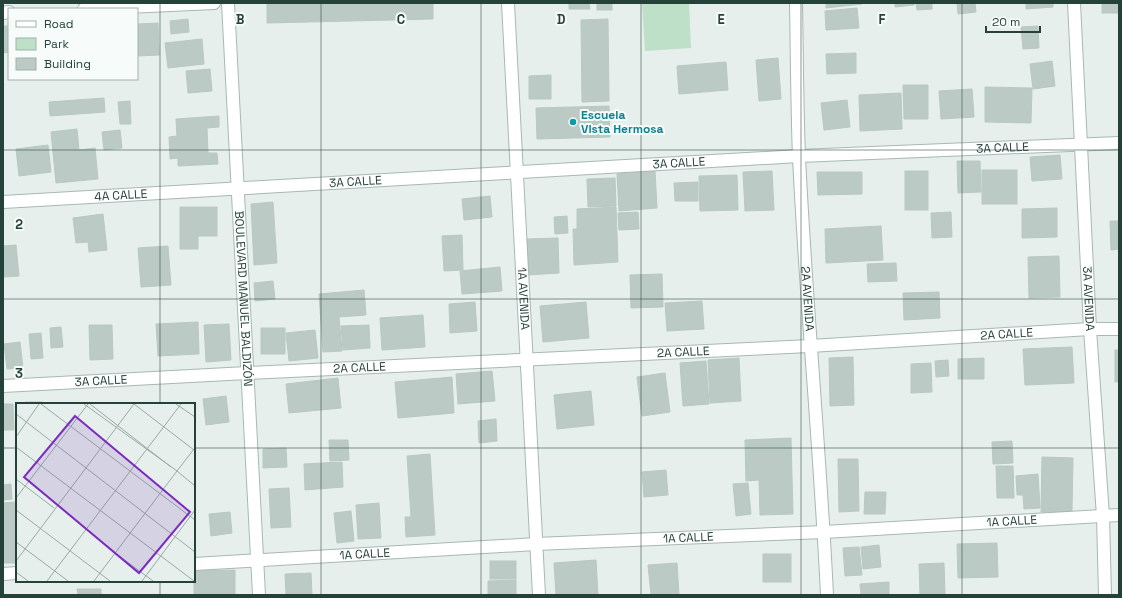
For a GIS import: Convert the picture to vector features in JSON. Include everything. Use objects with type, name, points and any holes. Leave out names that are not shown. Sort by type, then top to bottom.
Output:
[{"type":"street","points":[[106,8],[214,3]]},
{"type":"street","name":"BOULEVARD MANUEL BALDIZÓN","points":[[228,3],[259,595]]},
{"type":"street","name":"1A AVENIDA","points":[[508,3],[539,595]]},
{"type":"street","name":"2A AVENIDA","points":[[796,3],[799,156],[827,595]]},
{"type":"street","name":"3A AVENIDA","points":[[1074,3],[1090,329],[1103,516],[1105,595]]},
{"type":"street","name":"3A CALLE","points":[[238,188],[799,156],[1082,146],[1119,143]]},
{"type":"street","name":"4A CALLE","points":[[3,202],[238,188]]},
{"type":"street","name":"2A CALLE","points":[[247,373],[810,346],[1090,329],[1119,329]]},
{"type":"street","name":"3A CALLE","points":[[3,386],[247,373]]},
{"type":"street","name":"1A CALLE","points":[[257,561],[536,544],[824,532],[1119,515]]},
{"type":"street","points":[[195,564],[257,561]]},
{"type":"street","points":[[3,574],[16,573]]},
{"type":"green space","points":[[642,3],[689,3],[691,48],[645,51]]},
{"type":"building","points":[[267,3],[433,3],[433,19],[267,23]]},
{"type":"building","points":[[569,3],[589,3],[590,9],[569,9]]},
{"type":"building","points":[[597,3],[612,3],[612,10],[597,10]]},
{"type":"building","points":[[826,3],[862,3],[862,4],[826,8]]},
{"type":"building","points":[[895,3],[914,3],[914,5],[895,7]]},
{"type":"building","points":[[916,3],[932,3],[932,9],[917,10]]},
{"type":"building","points":[[957,3],[975,3],[976,12],[958,14]]},
{"type":"building","points":[[1026,3],[1053,3],[1053,7],[1026,9]]},
{"type":"building","points":[[1102,3],[1119,3],[1119,13],[1102,13]]},
{"type":"building","points":[[857,8],[859,28],[826,30],[825,11]]},
{"type":"building","points":[[188,19],[189,32],[171,34],[170,21]]},
{"type":"building","points":[[608,19],[609,101],[582,102],[581,20]]},
{"type":"building","points":[[158,23],[159,55],[138,56],[138,24]]},
{"type":"building","points":[[3,26],[8,26],[8,52],[3,53]]},
{"type":"building","points":[[1038,26],[1039,48],[1023,49],[1021,27]]},
{"type":"building","points":[[202,39],[204,64],[168,68],[165,43]]},
{"type":"building","points":[[856,53],[856,73],[827,74],[826,54]]},
{"type":"building","points":[[778,58],[781,99],[759,101],[756,60]]},
{"type":"building","points":[[1052,61],[1055,86],[1033,89],[1030,64]]},
{"type":"building","points":[[726,62],[728,90],[679,94],[677,66]]},
{"type":"building","points":[[210,69],[212,91],[188,93],[186,71]]},
{"type":"building","points":[[551,75],[551,99],[529,99],[529,76]]},
{"type":"building","points":[[903,85],[928,85],[928,119],[904,119]]},
{"type":"building","points":[[985,87],[1032,88],[1031,123],[985,122]]},
{"type":"building","points":[[972,89],[974,117],[941,119],[939,91]]},
{"type":"building","points":[[901,93],[902,129],[860,131],[859,95]]},
{"type":"building","points":[[104,98],[105,112],[50,116],[49,102]]},
{"type":"building","points":[[847,100],[850,127],[824,130],[821,103]]},
{"type":"building","points":[[130,101],[131,124],[120,124],[118,102]]},
{"type":"building","name":"Escuela Vista Hermosa","points":[[609,106],[610,137],[537,139],[536,108]]},
{"type":"building","points":[[219,116],[219,127],[207,128],[208,153],[217,153],[218,164],[178,166],[178,158],[170,159],[169,137],[177,136],[176,119]]},
{"type":"building","points":[[77,129],[79,150],[95,148],[98,179],[56,183],[51,132]]},
{"type":"building","points":[[120,130],[122,148],[104,150],[102,132]]},
{"type":"building","points":[[48,145],[51,172],[19,176],[16,149]]},
{"type":"building","points":[[1060,155],[1062,179],[1032,181],[1030,157]]},
{"type":"building","points":[[957,161],[980,161],[981,192],[958,193]]},
{"type":"building","points":[[982,170],[1017,170],[1017,204],[982,204]]},
{"type":"building","points":[[655,171],[657,208],[619,211],[617,174]]},
{"type":"building","points":[[772,171],[774,210],[745,211],[743,172]]},
{"type":"building","points":[[905,171],[928,171],[928,210],[905,210]]},
{"type":"building","points":[[817,172],[862,172],[862,194],[818,195]]},
{"type":"building","points":[[737,175],[738,210],[700,211],[699,176]]},
{"type":"building","points":[[615,178],[616,206],[588,207],[587,179]]},
{"type":"building","points":[[698,182],[698,201],[675,201],[674,183]]},
{"type":"building","points":[[490,196],[492,217],[464,220],[462,199]]},
{"type":"building","points":[[273,202],[277,263],[254,265],[251,204]]},
{"type":"building","points":[[180,207],[217,207],[217,236],[198,236],[198,249],[180,249]]},
{"type":"building","points":[[616,207],[618,262],[574,265],[573,229],[577,229],[577,209]]},
{"type":"building","points":[[1057,208],[1057,237],[1022,238],[1022,209]]},
{"type":"building","points":[[638,212],[639,229],[619,230],[618,213]]},
{"type":"building","points":[[951,212],[952,237],[932,238],[931,213]]},
{"type":"building","points":[[103,214],[107,250],[89,252],[88,242],[76,243],[73,218]]},
{"type":"building","points":[[567,216],[568,233],[555,234],[554,217]]},
{"type":"building","points":[[1110,221],[1119,221],[1119,249],[1111,250]]},
{"type":"building","points":[[881,226],[883,260],[826,263],[825,229]]},
{"type":"building","points":[[462,235],[463,270],[444,271],[442,236]]},
{"type":"building","points":[[558,238],[559,273],[528,275],[527,239]]},
{"type":"building","points":[[16,245],[19,276],[3,277],[3,246]]},
{"type":"building","points":[[168,246],[171,285],[141,287],[138,248]]},
{"type":"building","points":[[1059,256],[1060,297],[1029,298],[1028,257]]},
{"type":"building","points":[[896,263],[897,281],[868,282],[867,264]]},
{"type":"building","points":[[500,267],[502,291],[462,294],[460,271]]},
{"type":"building","points":[[662,274],[663,307],[631,308],[630,275]]},
{"type":"building","points":[[273,281],[275,299],[255,301],[254,283]]},
{"type":"building","points":[[364,290],[366,315],[339,317],[342,351],[323,352],[319,294]]},
{"type":"building","points":[[939,292],[940,318],[904,320],[903,293]]},
{"type":"building","points":[[702,301],[704,329],[667,331],[665,303]]},
{"type":"building","points":[[475,302],[477,331],[450,333],[449,304]]},
{"type":"building","points":[[586,302],[589,338],[543,342],[540,306]]},
{"type":"building","points":[[423,315],[425,347],[382,350],[380,318]]},
{"type":"building","points":[[198,322],[199,354],[158,356],[156,324]]},
{"type":"building","points":[[229,324],[231,360],[206,362],[204,325]]},
{"type":"building","points":[[89,325],[112,325],[113,359],[90,360]]},
{"type":"building","points":[[369,325],[370,348],[343,350],[341,326]]},
{"type":"building","points":[[61,327],[63,347],[51,348],[50,328]]},
{"type":"building","points":[[261,328],[285,328],[285,354],[261,354]]},
{"type":"building","points":[[315,330],[318,358],[289,361],[286,333]]},
{"type":"building","points":[[41,333],[43,358],[31,359],[29,334]]},
{"type":"building","points":[[20,342],[23,368],[7,369],[4,344]]},
{"type":"building","points":[[1072,347],[1074,383],[1025,385],[1023,349]]},
{"type":"building","points":[[1115,350],[1119,350],[1119,382],[1115,382]]},
{"type":"building","points":[[853,357],[854,405],[830,406],[829,358]]},
{"type":"building","points":[[739,358],[741,401],[710,403],[708,360]]},
{"type":"building","points":[[984,358],[984,379],[958,379],[958,359]]},
{"type":"building","points":[[948,360],[949,376],[936,377],[935,361]]},
{"type":"building","points":[[706,361],[709,404],[683,406],[680,363]]},
{"type":"building","points":[[931,363],[932,392],[911,393],[911,364]]},
{"type":"building","points":[[492,371],[495,401],[458,404],[456,374]]},
{"type":"building","points":[[665,373],[670,412],[642,416],[637,377]]},
{"type":"building","points":[[452,377],[454,413],[398,418],[395,382]]},
{"type":"building","points":[[338,378],[341,408],[289,413],[286,384]]},
{"type":"building","points":[[591,391],[594,425],[557,429],[554,395]]},
{"type":"building","points":[[226,396],[229,422],[206,425],[203,399]]},
{"type":"building","points":[[43,402],[44,403],[25,403]]},
{"type":"building","points":[[3,404],[13,404],[14,430],[3,430]]},
{"type":"building","points":[[496,419],[497,441],[479,443],[478,421]]},
{"type":"building","points":[[791,438],[793,514],[760,515],[759,480],[746,481],[745,440]]},
{"type":"building","points":[[329,440],[348,440],[349,460],[330,461]]},
{"type":"building","points":[[1012,441],[1013,463],[993,464],[992,442]]},
{"type":"building","points":[[286,448],[287,467],[263,468],[263,449]]},
{"type":"building","points":[[430,454],[435,535],[406,537],[405,517],[411,517],[407,456]]},
{"type":"building","points":[[1042,457],[1073,458],[1072,512],[1041,512]]},
{"type":"building","points":[[838,459],[858,459],[859,511],[839,512]]},
{"type":"building","points":[[342,462],[343,487],[305,490],[304,464]]},
{"type":"building","points":[[996,466],[1013,466],[1014,498],[997,498]]},
{"type":"building","points":[[666,470],[668,495],[644,497],[642,472]]},
{"type":"building","points":[[1038,474],[1040,508],[1024,509],[1023,495],[1017,495],[1016,476]]},
{"type":"building","points":[[748,483],[751,514],[736,516],[733,484]]},
{"type":"building","points":[[11,484],[12,499],[3,500],[3,485]]},
{"type":"building","points":[[289,488],[291,527],[271,528],[269,489]]},
{"type":"building","points":[[865,492],[886,492],[885,514],[864,514]]},
{"type":"building","points":[[16,502],[16,563],[3,563],[3,503]]},
{"type":"building","points":[[379,503],[381,538],[358,539],[356,505]]},
{"type":"building","points":[[351,511],[354,541],[337,543],[334,513]]},
{"type":"building","points":[[230,512],[232,533],[211,536],[209,514]]},
{"type":"building","points":[[997,543],[998,577],[958,578],[957,544]]},
{"type":"building","points":[[879,545],[881,567],[863,569],[861,547]]},
{"type":"building","points":[[859,547],[862,575],[845,576],[843,548]]},
{"type":"building","points":[[763,554],[791,554],[791,582],[763,582]]},
{"type":"building","points":[[596,560],[598,595],[556,595],[554,563]]},
{"type":"building","points":[[490,561],[516,561],[516,579],[490,579]]},
{"type":"building","points":[[677,563],[679,595],[651,595],[648,565]]},
{"type":"building","points":[[944,563],[945,595],[920,595],[919,564]]},
{"type":"building","points":[[235,570],[235,595],[194,595],[195,571]]},
{"type":"building","points":[[311,573],[312,595],[286,595],[285,574]]},
{"type":"building","points":[[516,580],[516,595],[488,595],[488,581]]},
{"type":"building","points":[[889,582],[889,595],[861,595],[860,584]]},
{"type":"building","points":[[77,589],[101,589],[101,595],[78,595]]},
{"type":"place","name":"Escuela Vista Hermosa","points":[[573,122]]}]
